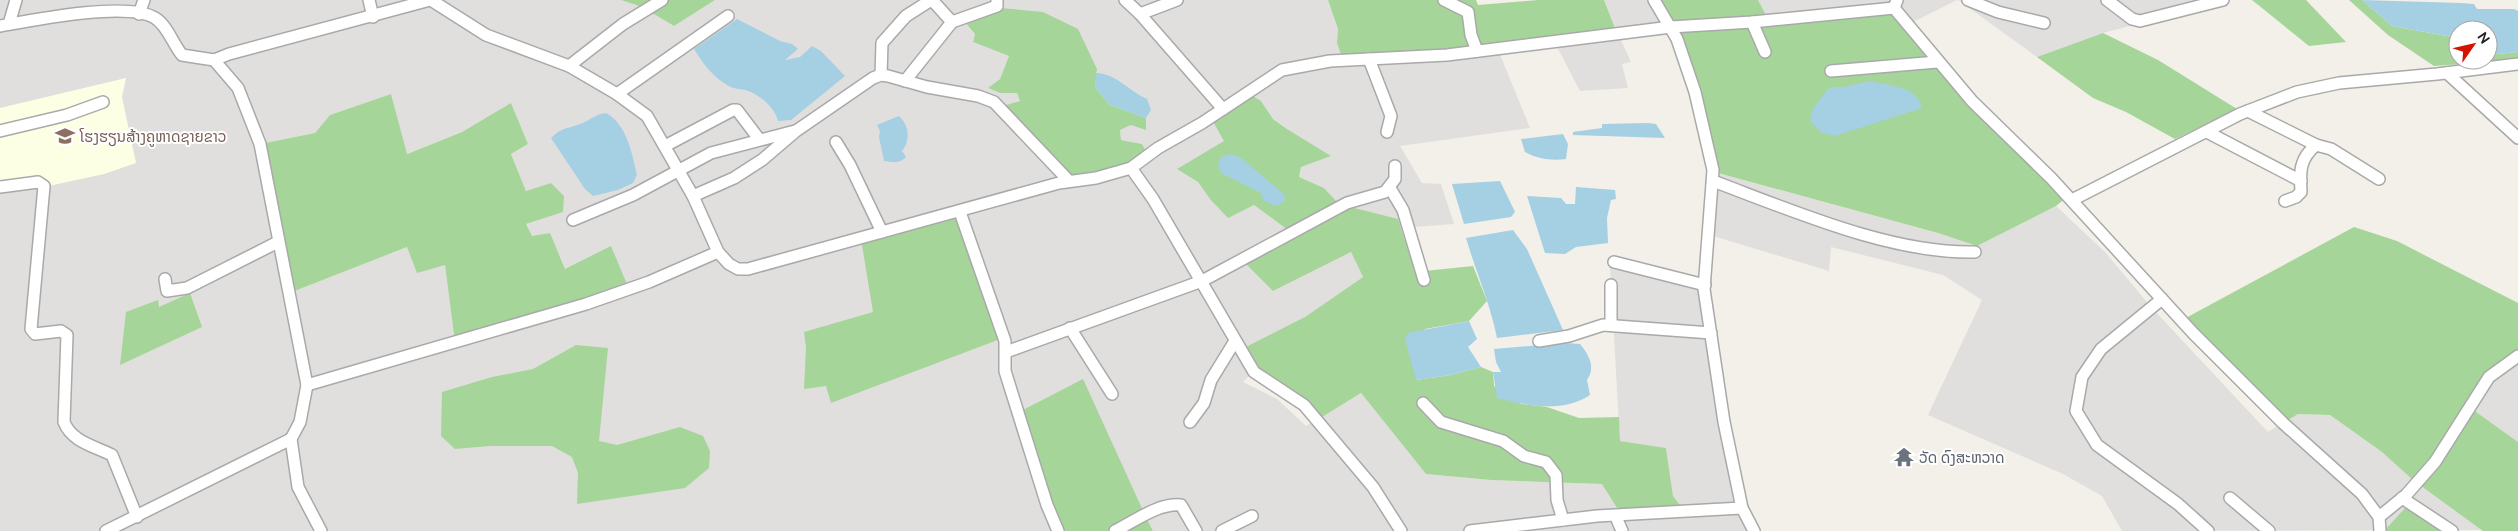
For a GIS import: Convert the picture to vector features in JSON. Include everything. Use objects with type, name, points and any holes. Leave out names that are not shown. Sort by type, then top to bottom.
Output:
[{"type":"street","points":[[5,25],[16,0]]},
{"type":"street","points":[[138,14],[144,0]]},
{"type":"street","points":[[369,0],[373,18]]},
{"type":"street","points":[[5,25],[91,14],[138,14],[156,19],[182,55],[214,60],[290,37],[373,18],[430,0],[486,35],[569,66],[617,94],[647,116],[693,196],[718,252],[729,264],[738,269],[748,269],[1069,181],[1096,178],[1131,168],[1158,148],[1223,109],[1282,70],[1330,61],[1477,51],[1671,27],[1752,22],[1895,4],[1937,62],[1972,101],[2072,200],[2193,334],[2283,422],[2362,494],[2379,517],[2380,531]]},
{"type":"street","points":[[569,66],[624,24],[662,0]]},
{"type":"street","points":[[881,75],[880,55],[882,43],[906,16],[932,0],[952,22]]},
{"type":"street","points":[[905,81],[952,22],[994,8],[997,6],[997,0]]},
{"type":"street","points":[[1125,0],[1140,14],[1223,109]]},
{"type":"street","points":[[1140,14],[1178,0]]},
{"type":"street","points":[[1444,0],[1468,12],[1471,35],[1477,51]]},
{"type":"street","points":[[1654,0],[1671,27],[1695,92],[1711,158],[1713,181],[1705,284],[1724,422],[1742,508],[1754,531]]},
{"type":"street","points":[[1968,0],[1998,12],[2044,23]]},
{"type":"street","points":[[2107,0],[2132,19],[2140,21],[2223,0]]},
{"type":"street","points":[[617,94],[728,16]]},
{"type":"street","points":[[1752,22],[1765,52]]},
{"type":"street","points":[[1369,59],[1391,116],[1387,132]]},
{"type":"street","points":[[106,531],[291,439],[300,422],[307,385],[260,144],[249,109],[230,74],[214,60]]},
{"type":"street","points":[[1831,71],[1937,62]]},
{"type":"street","points":[[2072,200],[2112,182],[2248,111],[2296,93],[2341,81],[2448,74],[2518,64]]},
{"type":"street","points":[[2448,74],[2518,138]]},
{"type":"street","points":[[693,196],[734,178],[774,151],[796,131],[873,78],[881,75],[978,96],[994,102],[1069,181]]},
{"type":"street","points":[[0,131],[67,115],[103,102]]},
{"type":"street","points":[[665,146],[732,110],[736,110],[759,139]]},
{"type":"street","points":[[2248,111],[2316,145],[2331,149],[2349,158],[2379,179]]},
{"type":"street","points":[[573,220],[633,195],[711,153],[759,139],[796,131]]},
{"type":"street","points":[[2207,132],[2301,181]]},
{"type":"street","points":[[836,142],[850,166],[882,232]]},
{"type":"street","points":[[2285,201],[2296,197],[2301,192],[2302,156],[2316,145]]},
{"type":"street","points":[[1006,352],[1202,281],[1347,203],[1385,192],[1390,188],[1395,179],[1395,166]]},
{"type":"street","points":[[1131,168],[1154,199],[1254,372],[1296,398],[1317,420],[1373,487],[1401,531]]},
{"type":"street","points":[[1713,181],[1814,219],[1930,251],[1975,252]]},
{"type":"street","points":[[0,187],[38,182],[44,186],[31,329],[35,334],[61,331],[67,334],[64,404],[66,429],[75,438],[112,455],[137,517]]},
{"type":"street","points":[[1390,188],[1403,210],[1424,280]]},
{"type":"street","points":[[960,212],[1005,341],[1006,371],[1047,505],[1058,531]]},
{"type":"street","points":[[165,279],[167,291],[186,288],[278,242]]},
{"type":"street","points":[[307,385],[586,304],[649,282],[718,252]]},
{"type":"street","points":[[1614,262],[1705,284]]},
{"type":"street","points":[[1611,284],[1612,325]]},
{"type":"street","points":[[2162,299],[2102,349],[2082,377],[2076,411],[2097,445],[2178,504],[2208,531]]},
{"type":"street","points":[[1539,341],[1569,336],[1603,325],[1711,333]]},
{"type":"street","points":[[1070,328],[1112,394]]},
{"type":"street","points":[[1190,422],[1204,403],[1211,380],[1235,341]]},
{"type":"street","points":[[2379,517],[2402,498],[2435,462],[2489,377],[2518,356]]},
{"type":"street","points":[[1423,403],[1441,422],[1458,429],[1482,433],[1503,441],[1524,456],[1546,462],[1556,475],[1557,500],[1563,520]]},
{"type":"street","points":[[291,439],[298,487],[321,531]]},
{"type":"street","points":[[2230,498],[2269,531]]},
{"type":"street","points":[[2402,498],[2452,531]]},
{"type":"street","points":[[1115,531],[1164,506],[1176,503],[1181,505],[1196,531]]},
{"type":"street","points":[[1470,531],[1563,520],[1658,512],[1742,508]]},
{"type":"street","points":[[1222,531],[1252,516]]},
{"type":"street","points":[[1616,517],[1622,531]]},
{"type":"shaded area","points":[[0,0],[621,0],[642,7],[674,26],[715,0],[1328,0],[1338,29],[1337,44],[1497,47],[1530,128],[1400,146],[1422,183],[1441,184],[1454,224],[1401,228],[1397,219],[1339,204],[1324,188],[1299,177],[1301,167],[1330,156],[1273,119],[1261,101],[1225,141],[1178,169],[1198,182],[1210,199],[1254,205],[1292,233],[1273,291],[1351,252],[1363,277],[1305,317],[1243,382],[1277,399],[1306,426],[1361,393],[1426,474],[1491,480],[1602,484],[1682,508],[1673,496],[1666,448],[1620,441],[1610,268],[1704,289],[1725,417],[1753,531],[1153,531],[1145,515],[1058,531],[0,531]],"holes":[[[962,20],[1097,69],[1095,87],[1110,105],[1146,118],[1120,130],[1121,140],[1142,144],[1036,146],[1001,107],[1020,101],[1017,92],[1000,93],[988,88],[1000,79],[1009,56],[973,42],[975,34]],[[391,94],[406,154],[462,132],[511,103],[528,144],[511,154],[526,191],[551,183],[562,212],[526,224],[532,236],[559,254],[565,269],[455,341],[445,264],[407,247],[292,292],[265,143],[315,133],[330,115]]]},
{"type":"shaded area","points":[[1604,0],[1658,0],[1674,27],[1620,38],[1631,62],[1622,64],[1628,88],[1580,91],[1553,39],[1617,32]]},
{"type":"shaded area","points":[[1758,0],[1957,0],[1909,24],[1767,19]]},
{"type":"shaded area","points":[[1958,0],[2227,0],[2103,33],[2037,57]]},
{"type":"shaded area","name":"ໂຮງຮຽນສ້າງຄູຫາດຊາຍຂາວ","points":[[126,78],[122,97],[136,163],[104,174],[44,187],[0,190],[0,108]]},
{"type":"shaded area","points":[[1718,173],[1938,233],[1977,246],[2056,206],[2105,252],[2151,307],[2268,432],[2298,414],[2330,415],[2382,452],[2414,480],[2484,530],[2122,531],[2102,496],[2063,474],[1928,415],[1982,300],[1943,275],[1831,247],[1829,271],[1713,236]]},
{"type":"shaded area","points":[[2518,358],[2518,442],[2472,409],[2490,378]]},
{"type":"green space","points":[[621,0],[715,0],[674,26],[642,7]]},
{"type":"green space","points":[[1328,0],[1476,0],[1478,5],[1538,0],[1604,0],[1617,33],[1343,60],[1337,43],[1338,29]]},
{"type":"green space","points":[[1658,0],[1758,0],[1768,19],[1895,8],[1974,101],[2068,196],[2056,206],[1977,246],[1938,233],[1718,173],[1705,125]]},
{"type":"green space","points":[[2252,0],[2306,0],[2346,42],[2309,46]]},
{"type":"green space","points":[[2349,0],[2362,0],[2392,26],[2448,36],[2448,65],[2434,66],[2388,35]]},
{"type":"green space","points":[[1001,8],[1043,12],[1078,29],[1097,69],[1095,87],[1110,105],[1146,118],[1146,130],[1131,125],[1120,130],[1121,140],[1142,144],[1148,155],[1141,162],[1069,181],[1000,107],[1020,101],[1017,93],[1000,93],[988,88],[1000,79],[1009,56],[973,42],[975,34],[962,19]]},
{"type":"green space","points":[[2103,33],[2158,60],[2237,109],[2175,139],[2126,112],[2093,98],[2037,57]]},
{"type":"green space","points":[[2518,52],[2518,60],[2498,61],[2498,54]]},
{"type":"green space","points":[[1248,93],[1261,101],[1273,119],[1331,156],[1301,167],[1299,177],[1324,188],[1339,204],[1398,219],[1415,272],[1473,266],[1487,301],[1469,321],[1425,329],[1416,380],[1451,375],[1481,367],[1493,372],[1494,386],[1521,404],[1547,407],[1579,418],[1619,417],[1620,441],[1666,448],[1673,496],[1682,508],[1621,514],[1602,484],[1491,480],[1426,474],[1361,393],[1317,420],[1254,372],[1240,350],[1305,317],[1363,277],[1351,252],[1273,291],[1239,257],[1292,233],[1254,205],[1228,218],[1210,199],[1198,182],[1177,169],[1224,141],[1211,118]]},
{"type":"green space","points":[[391,94],[407,154],[462,132],[511,103],[528,144],[511,154],[526,191],[551,183],[564,196],[563,212],[526,224],[532,236],[550,233],[565,269],[611,246],[629,289],[455,342],[445,265],[417,273],[407,247],[292,292],[265,143],[315,133],[330,115]]},
{"type":"green space","points":[[960,212],[1003,338],[831,403],[826,386],[804,389],[806,348],[804,332],[873,312],[861,239]]},
{"type":"green space","points":[[2354,227],[2397,241],[2518,303],[2518,358],[2490,378],[2472,409],[2518,442],[2518,531],[2483,531],[2413,480],[2382,452],[2330,415],[2298,414],[2283,423],[2182,320]]},
{"type":"green space","points":[[190,293],[202,327],[120,365],[126,312],[158,300],[159,307]]},
{"type":"green space","points":[[576,345],[608,348],[599,441],[617,445],[680,427],[703,436],[710,451],[709,468],[685,488],[577,504],[578,473],[572,457],[552,446],[490,446],[455,449],[441,436],[442,392],[492,377],[533,369]]},
{"type":"green space","points":[[1083,379],[1153,531],[1058,531],[1019,412]]},
{"type":"green space","points":[[2407,506],[2447,531],[2384,531]]},
{"type":"water","points":[[2362,0],[2461,3],[2474,4],[2477,9],[2514,9],[2518,11],[2518,52],[2498,54],[2498,20],[2448,20],[2448,36],[2392,26]]},
{"type":"water","points":[[737,19],[780,41],[792,44],[798,49],[785,60],[800,57],[812,46],[821,51],[845,76],[791,120],[778,121],[774,111],[762,99],[746,90],[731,87],[718,79],[694,49]]},
{"type":"water","points":[[1096,73],[1110,76],[1147,99],[1151,110],[1146,118],[1110,105],[1095,87]]},
{"type":"water","points":[[1870,81],[1908,91],[1919,100],[1922,108],[1835,136],[1820,132],[1810,120],[1813,108],[1830,87],[1844,87]]},
{"type":"water","points":[[606,113],[619,124],[628,140],[637,175],[633,183],[618,190],[593,196],[585,189],[551,138],[562,130]]},
{"type":"water","points":[[899,116],[905,124],[908,133],[907,142],[902,151],[906,157],[899,162],[884,161],[879,137],[880,131],[877,125]]},
{"type":"water","points":[[1602,124],[1656,124],[1665,138],[1573,135],[1573,132],[1602,128]]},
{"type":"water","points":[[1563,134],[1568,144],[1566,159],[1545,159],[1525,152],[1521,139]]},
{"type":"water","points":[[1230,154],[1240,157],[1285,195],[1284,202],[1275,206],[1263,200],[1261,193],[1221,173],[1218,165],[1221,157]]},
{"type":"water","points":[[1500,181],[1515,212],[1511,217],[1464,224],[1452,184]]},
{"type":"water","points":[[1576,187],[1615,190],[1616,199],[1611,200],[1607,218],[1608,243],[1576,247],[1565,254],[1545,253],[1527,196],[1561,198],[1566,204],[1575,204]]},
{"type":"water","points":[[1513,230],[1527,249],[1563,330],[1497,338],[1487,300],[1466,238]]},
{"type":"water","points":[[1469,321],[1477,339],[1468,347],[1481,367],[1451,375],[1416,380],[1405,339],[1408,333]]},
{"type":"water","points":[[1566,343],[1580,344],[1589,357],[1591,370],[1587,380],[1590,395],[1580,401],[1557,406],[1533,405],[1497,398],[1493,372],[1501,372],[1496,362],[1494,349]]},
{"type":"place","name":"ໂຮງຮຽນສ້າງຄູຫາດຊາຍຂາວ","points":[[65,136]]},
{"type":"place","name":"ວັດ ດົງສະຫວາດ","points":[[1904,457]]}]
